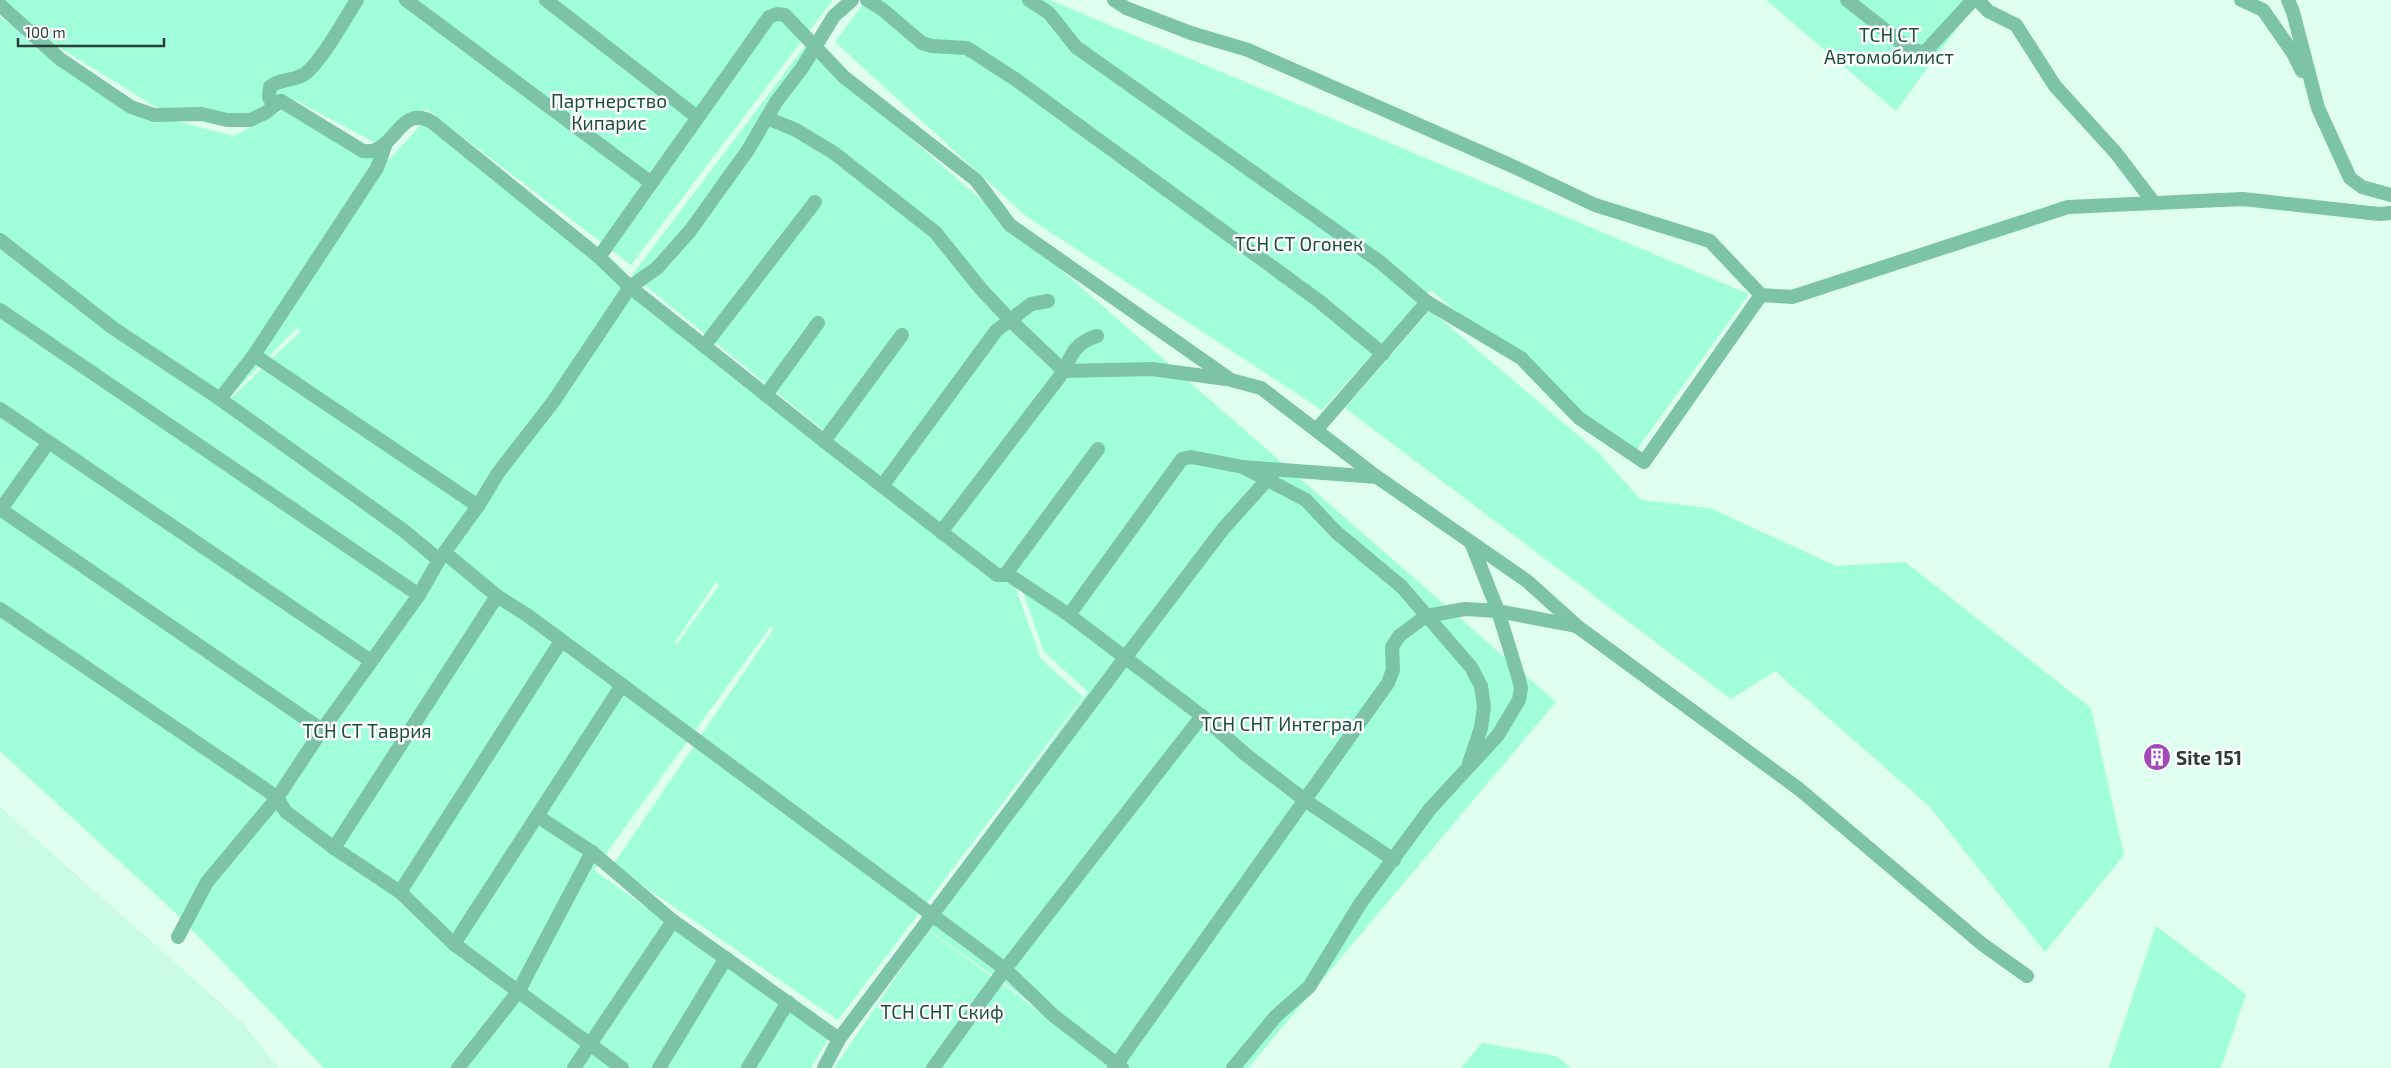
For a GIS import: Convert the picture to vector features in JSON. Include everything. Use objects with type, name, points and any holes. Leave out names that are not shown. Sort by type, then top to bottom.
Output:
[{"type":"street","points":[[282,101],[273,104],[270,101],[268,94],[270,87],[277,82],[294,80],[306,74],[315,64],[357,0]]},
{"type":"street","points":[[406,0],[650,182]]},
{"type":"street","points":[[546,0],[697,117]]},
{"type":"street","points":[[178,937],[210,878],[277,798],[322,730],[419,595],[498,473],[553,402],[630,287],[657,268],[690,230],[748,150],[834,16],[852,0]]},
{"type":"street","points":[[867,0],[882,9],[922,43],[932,46],[967,48],[1015,78],[1319,301],[1383,354]]},
{"type":"street","points":[[1029,0],[1049,13],[1076,47],[1380,262],[1426,302],[1521,358],[1579,418],[1644,462],[1761,295]]},
{"type":"street","points":[[1114,0],[1126,8],[1191,33],[1248,50],[1492,158],[1595,206],[1710,241],[1761,295],[1792,297],[2068,207],[2243,200],[2378,214],[2391,213]]},
{"type":"street","points":[[1848,0],[1908,48],[1924,53],[1973,0]]},
{"type":"street","points":[[1978,0],[1988,12],[2016,25],[2056,86],[2116,153],[2154,203]]},
{"type":"street","points":[[2241,0],[2263,10],[2293,53],[2350,178],[2362,188],[2391,195]]},
{"type":"street","points":[[2288,0],[2293,12],[2318,108]]},
{"type":"street","points":[[0,5],[60,59],[131,108],[154,115],[202,114],[227,120],[250,120],[265,113],[282,101]]},
{"type":"street","points":[[599,257],[650,182],[773,15],[785,16],[844,77],[976,180],[1010,225],[1231,380]]},
{"type":"street","points":[[282,101],[363,151],[371,152],[385,146]]},
{"type":"street","points":[[220,399],[254,355],[377,168],[385,146],[407,120],[420,117],[426,119],[599,257],[630,287],[996,575],[1009,575],[1069,615],[1124,659],[1202,716],[1245,754],[1306,801],[1394,860]]},
{"type":"street","points":[[767,118],[796,130],[834,153],[935,232],[1011,321],[1064,371],[1152,369],[1231,380],[1261,388],[1378,477],[1527,581],[1578,627],[1799,790],[1959,926],[2027,976]]},
{"type":"street","points":[[704,346],[815,202]]},
{"type":"street","points":[[0,240],[113,328],[220,399],[403,530],[527,615],[622,685],[1005,969],[1054,1016],[1118,1067],[1388,683],[1393,670],[1392,647],[1399,636],[1426,616],[1465,609],[1498,611],[1578,627]]},
{"type":"street","points":[[882,486],[996,331],[1031,304],[1048,301]]},
{"type":"street","points":[[1317,429],[1426,302]]},
{"type":"street","points":[[0,310],[419,595]]},
{"type":"street","points":[[766,395],[818,323]]},
{"type":"street","points":[[824,441],[902,335]]},
{"type":"street","points":[[941,532],[1064,371],[1072,354],[1083,340],[1097,336]]},
{"type":"street","points":[[254,355],[478,506]]},
{"type":"street","points":[[0,409],[371,662]]},
{"type":"street","points":[[48,443],[1,509],[322,730]]},
{"type":"street","points":[[1006,575],[1098,449]]},
{"type":"street","points":[[1069,615],[1178,461],[1191,457],[1271,475],[1378,477]]},
{"type":"street","points":[[1271,475],[1306,500],[1336,532],[1402,587],[1472,667],[1481,686],[1484,707],[1481,728],[1467,769]]},
{"type":"street","points":[[824,1068],[839,1038],[933,917],[1124,659],[1223,529],[1271,475]]},
{"type":"street","points":[[1233,1068],[1276,1016],[1309,986],[1360,904],[1430,809],[1498,734],[1519,700],[1521,688],[1518,676],[1498,611],[1472,544]]},
{"type":"street","points":[[334,848],[497,596]]},
{"type":"street","points":[[0,609],[277,798],[286,812],[334,848],[400,892],[454,944],[622,1068]]},
{"type":"street","points":[[400,892],[561,641]]},
{"type":"street","points":[[454,944],[622,685]]},
{"type":"street","points":[[933,1068],[1005,969],[1202,716]]},
{"type":"street","points":[[537,816],[592,852],[673,921],[839,1038]]},
{"type":"street","points":[[458,1068],[518,992],[592,852]]},
{"type":"street","points":[[574,1068],[673,921]]},
{"type":"street","points":[[659,1068],[726,958]]},
{"type":"street","points":[[748,1068],[788,1002]]},
{"type":"shaded area","points":[[0,807],[243,1023],[278,1068],[0,1068]]},
{"type":"green space","name":"Партнерство Кипарис","points":[[0,0],[833,0],[631,265],[426,109],[387,149],[295,100],[235,126],[154,106],[0,11]]},
{"type":"green space","name":"ТСН СТ Огонек","points":[[866,0],[1050,0],[1749,294],[1633,455],[1430,290],[1322,410],[1027,217],[835,42]]},
{"type":"green space","name":"ТСН СТ Автомобилист","points":[[1766,0],[1978,0],[1896,111]]},
{"type":"green space","name":"ТСН СТ Таврия","points":[[0,17],[152,115],[234,136],[288,108],[389,160],[426,119],[1015,586],[1041,659],[1083,697],[838,1020],[613,865],[774,628],[771,626],[594,870],[828,1039],[811,1068],[324,1068],[179,916],[0,751]],"holes":[[[297,328],[301,331],[228,401],[226,400]],[[716,582],[719,585],[677,644],[675,642]]]},
{"type":"green space","name":"ТСН СНТ Интеграл","points":[[805,46],[1556,702],[1248,1068],[1123,1068],[919,923],[1088,692],[1044,652],[1023,592],[632,275]]},
{"type":"green space","points":[[1430,310],[1599,453],[1641,500],[1710,508],[1836,566],[1905,562],[2091,708],[2124,855],[2045,952],[1929,806],[1775,671],[1731,699],[1345,408]]},
{"type":"green space","points":[[2156,926],[2246,994],[2221,1068],[2109,1068]]},
{"type":"green space","name":"ТСН СНТ Скиф","points":[[928,930],[1117,1068],[834,1068]]},
{"type":"green space","points":[[1482,1043],[1556,1056],[1571,1068],[1461,1068]]},
{"type":"place","name":"Site 151","points":[[2157,757]]}]
